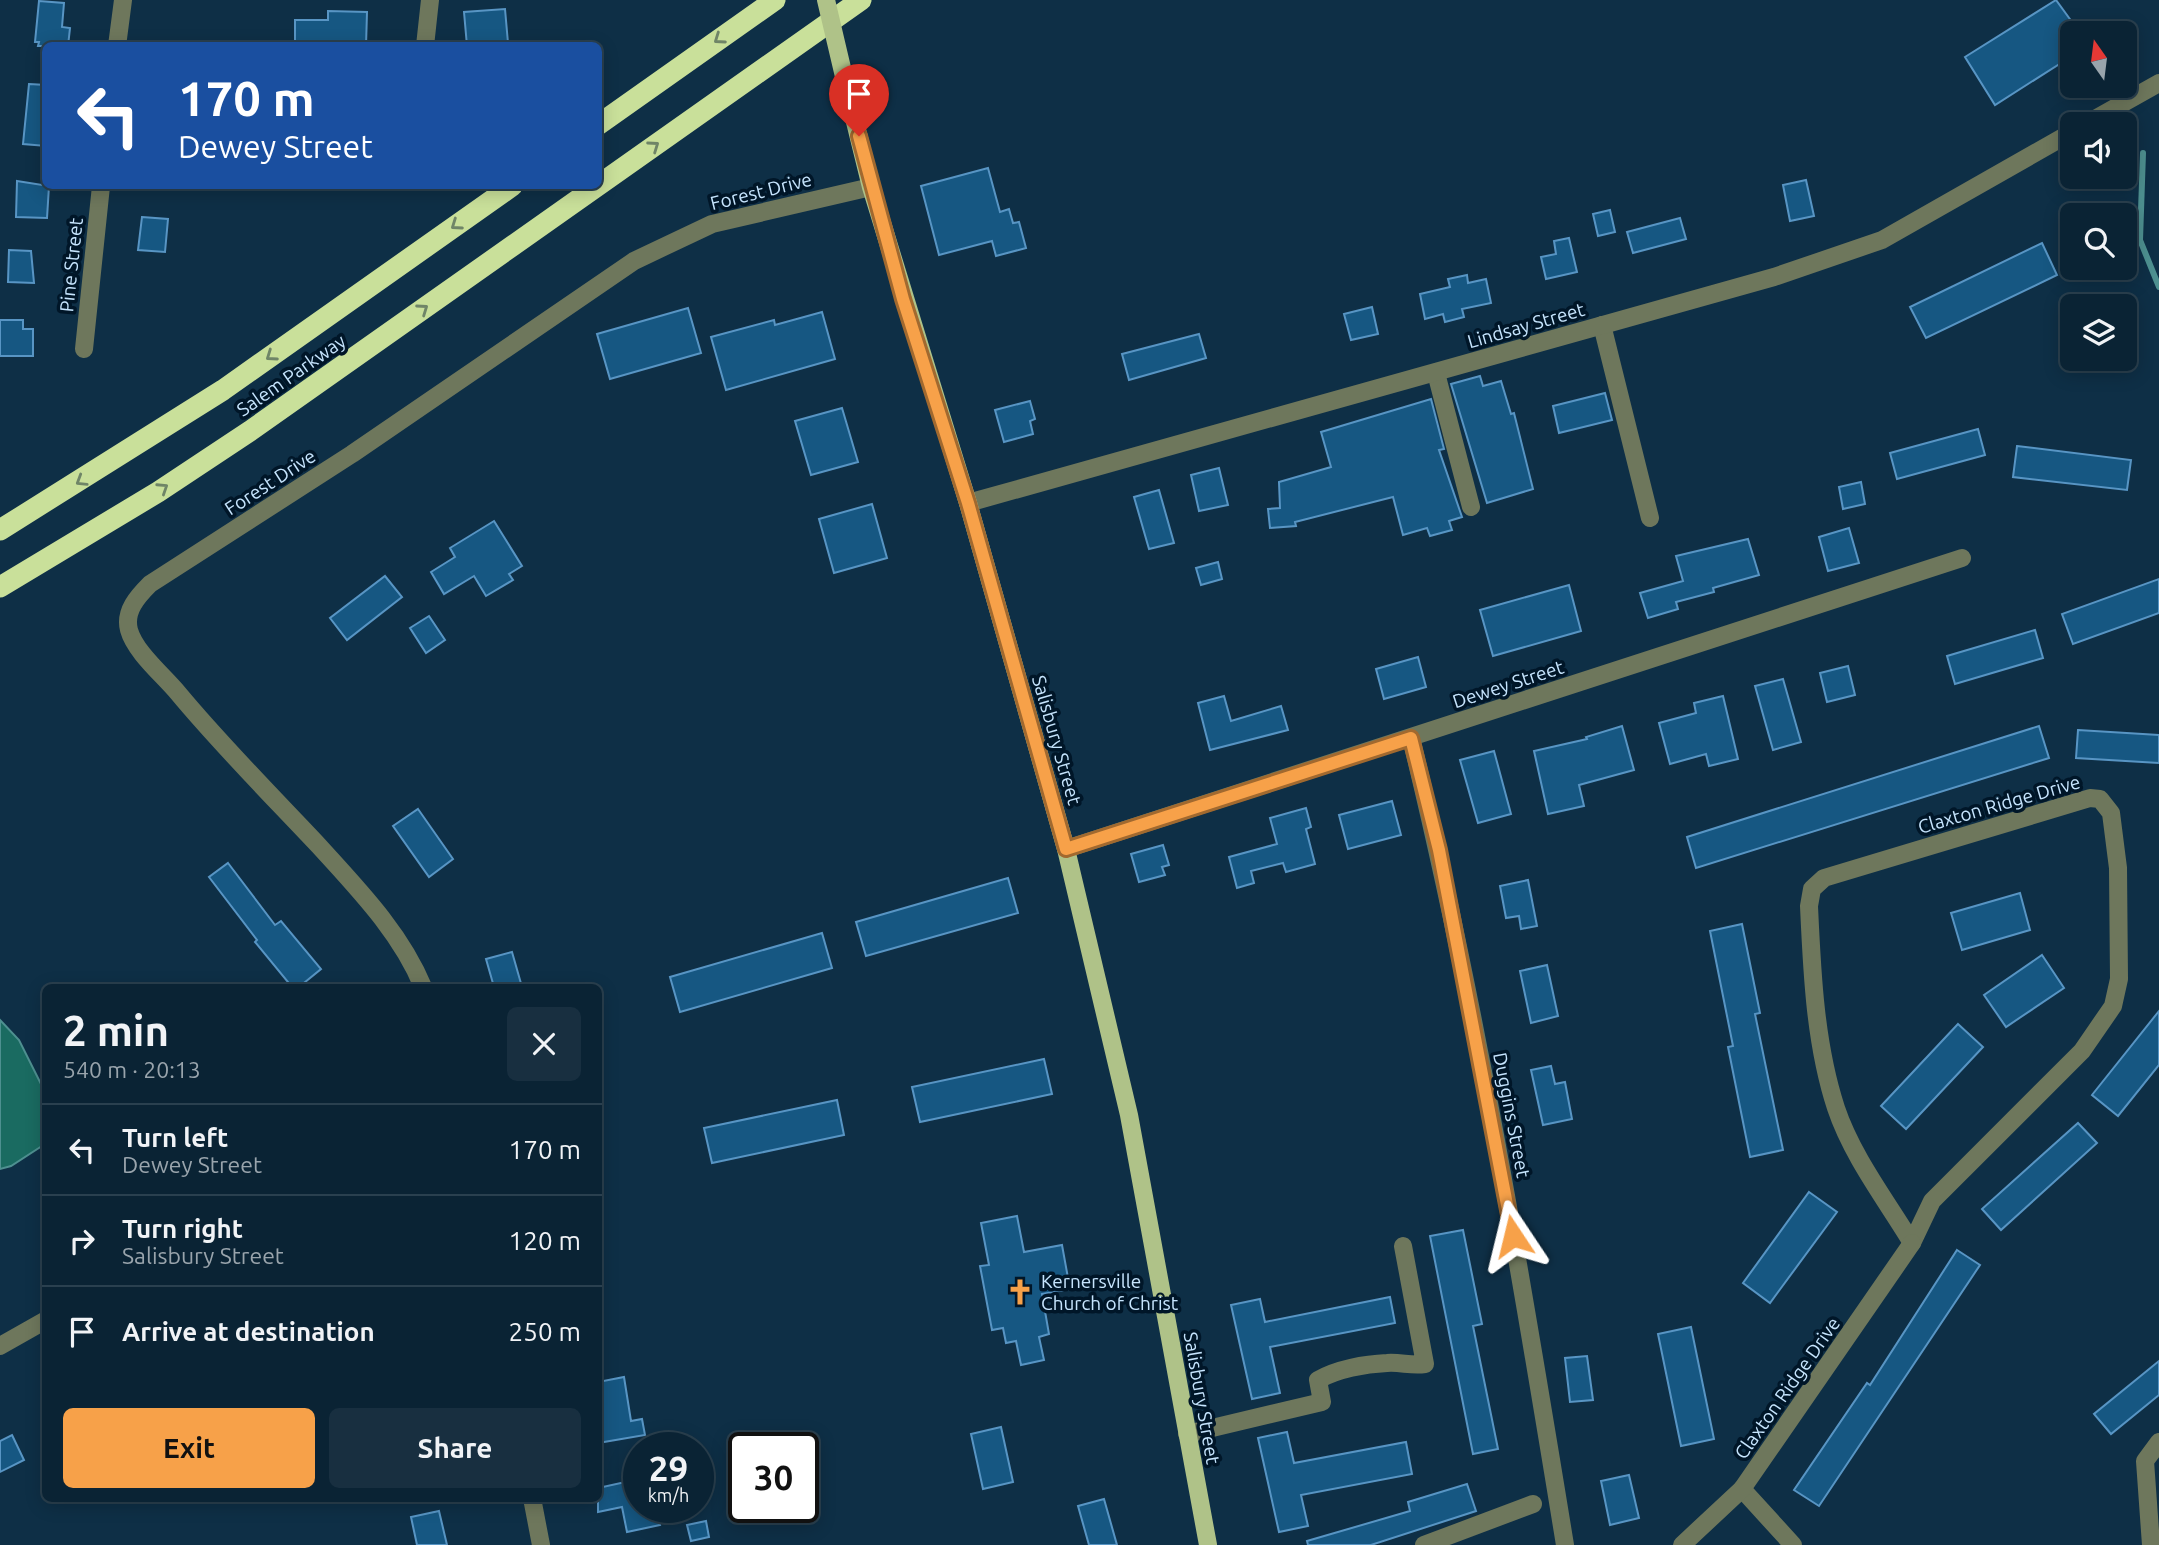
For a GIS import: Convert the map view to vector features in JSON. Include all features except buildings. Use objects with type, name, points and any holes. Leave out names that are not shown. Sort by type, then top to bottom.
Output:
[{"type":"highway","points":[[602,122],[775,0]]},
{"type":"highway","name":"Salem Parkway","points":[[602,183],[861,0]]},
{"type":"highway","name":"Salem Parkway","points":[[0,530],[223,390],[508,189]]},
{"type":"highway","name":"Salem Parkway","points":[[0,587],[93,532],[250,431],[593,189]]},
{"type":"main road","name":"Salisbury Street","points":[[827,0],[871,187],[968,503],[1066,849],[1129,1115],[1208,1545]]},
{"type":"street","points":[[118,42],[123,0]]},
{"type":"street","points":[[425,42],[430,0]]},
{"type":"street","points":[[2107,112],[2159,83]]},
{"type":"street","name":"Lindsay Street","points":[[968,503],[1773,277],[1882,240],[2060,139]]},
{"type":"street","name":"Forest Drive","points":[[422,984],[397,937],[343,873],[145,655],[129,633],[128,624],[133,604],[149,583],[352,454],[634,261],[712,224],[871,187]]},
{"type":"street","name":"Pine Street","points":[[84,349],[101,189]]},
{"type":"street","points":[[1602,325],[1650,518]]},
{"type":"street","points":[[1436,373],[1471,507]]},
{"type":"street","name":"Dewey Street","points":[[1066,849],[1962,558]]},
{"type":"street","name":"Duggins Street","points":[[1411,738],[1439,850],[1508,1210],[1564,1545]]},
{"type":"street","name":"Claxton Ridge Drive","points":[[1682,1545],[1742,1489],[1912,1243],[1932,1201],[2082,1051],[2113,1006],[2120,965],[2118,868],[2111,813],[2099,799],[2090,798],[2041,812],[1824,878],[1812,889],[1809,906],[1818,1018],[1825,1064],[1836,1108],[1851,1142],[1912,1243]]},
{"type":"street","points":[[1187,1434],[1322,1402],[1318,1380],[1332,1372],[1389,1362],[1410,1366],[1425,1364],[1403,1245]]},
{"type":"street","points":[[0,1346],[42,1323]]},
{"type":"street","points":[[2151,1545],[2145,1461],[2159,1443]]},
{"type":"street","points":[[1742,1489],[1793,1545]]},
{"type":"street","points":[[533,1502],[541,1545]]},
{"type":"street","points":[[1424,1545],[1533,1504]]},
{"type":"shaded area","points":[[0,1020],[19,1040],[42,1086],[42,1146],[11,1166],[0,1169]]},
{"type":"waterway","points":[[2143,153],[2140,240],[2159,287]]},
{"type":"place","name":"Kernersville Church of Christ","points":[[1020,1292]]},
{"type":"route","points":[[859,136],[903,299],[968,503],[1066,849],[1411,738],[1439,850],[1513,1236]]}]
